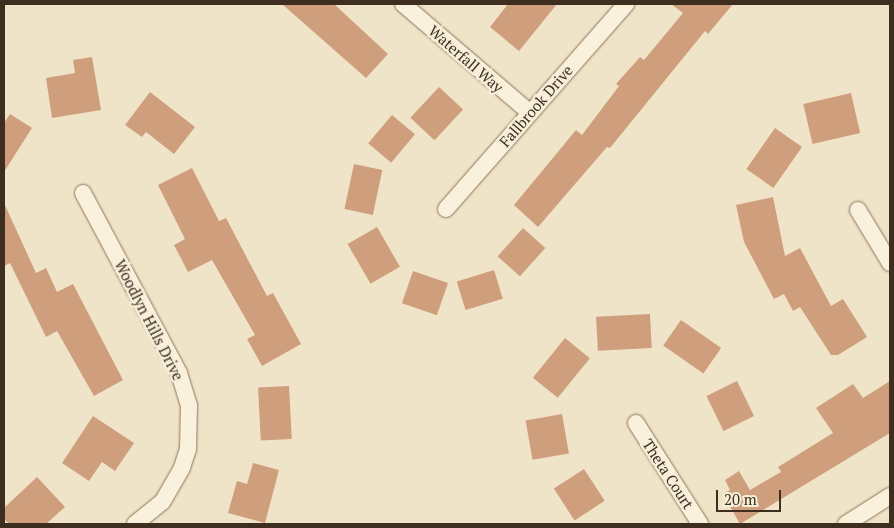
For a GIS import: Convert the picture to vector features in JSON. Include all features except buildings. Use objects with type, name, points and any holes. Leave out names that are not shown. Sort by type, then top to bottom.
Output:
[{"type":"street","name":"Waterfall Way","points":[[403,4],[530,113]]},
{"type":"street","name":"Fallbrook Drive","points":[[446,209],[626,4]]},
{"type":"street","name":"Woodlyn Hills Drive","points":[[82,193],[179,373],[189,405],[189,441],[182,468],[162,502],[135,524]]},
{"type":"street","points":[[858,210],[890,263]]},
{"type":"street","name":"Theta Court","points":[[636,423],[700,524]]},
{"type":"street","points":[[846,524],[890,496]]}]
